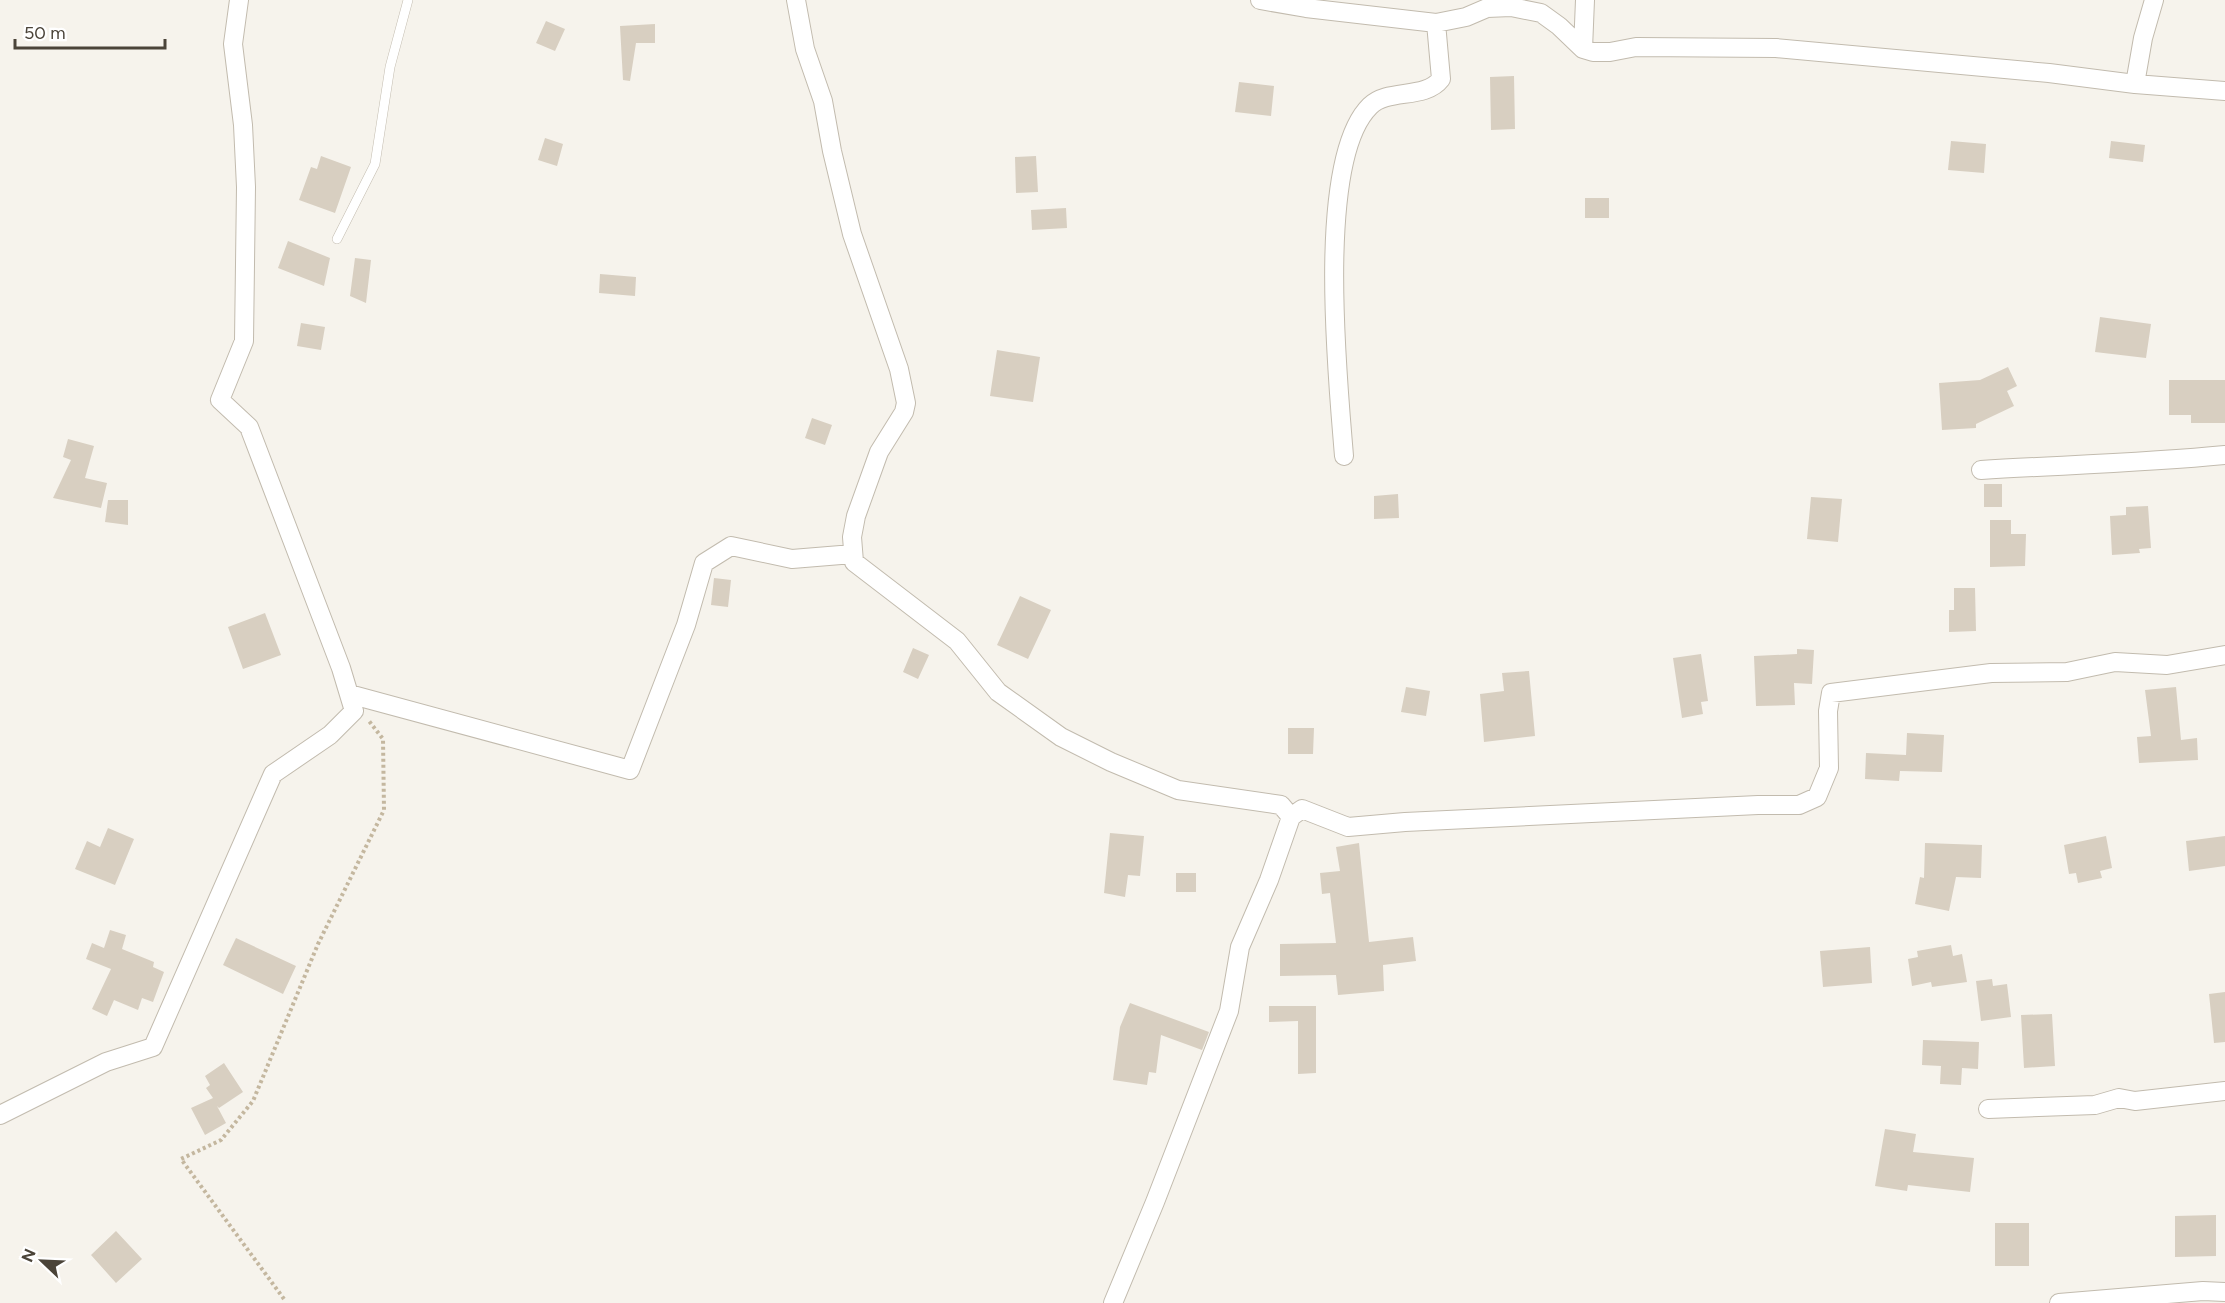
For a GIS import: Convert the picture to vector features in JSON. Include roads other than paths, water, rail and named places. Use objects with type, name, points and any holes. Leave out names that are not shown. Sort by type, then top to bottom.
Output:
[{"type":"street","points":[[0,1115],[106,1062],[153,1047],[273,774],[330,735],[354,711],[341,668],[249,427],[220,400],[244,341],[246,188],[243,125],[233,44],[239,0]]},
{"type":"street","points":[[796,0],[805,49],[823,101],[832,151],[852,234],[899,369],[906,402],[904,412],[879,452],[856,516],[852,537],[854,562],[957,641],[998,692],[1060,736],[1111,762],[1178,790],[1281,805],[1292,817]]},
{"type":"street","points":[[1260,0],[1306,8],[1436,22],[1466,16],[1486,8],[1511,8],[1541,13],[1559,26],[1583,49],[1593,52],[1610,52],[1636,47],[1776,48],[2225,91]]},
{"type":"street","points":[[1583,49],[1585,0]]},
{"type":"street","points":[[2135,84],[2143,38],[2154,0]]},
{"type":"street","points":[[1344,456],[1336,354],[1334,267],[1343,160],[1362,116],[1370,106],[1385,98],[1435,85],[1441,79],[1436,22]]},
{"type":"street","points":[[1981,470],[2161,461],[2225,454]]},
{"type":"street","points":[[349,694],[630,770],[686,625],[704,563],[731,546],[792,559],[853,554]]},
{"type":"street","points":[[1113,1303],[1229,1011],[1240,947],[1269,880],[1292,817],[1302,809],[1348,827],[1405,822],[1799,806],[1817,797],[1829,768],[1828,711],[1831,693],[1991,673],[2067,672],[2115,662],[2167,665],[2225,655]]},
{"type":"street","points":[[1988,1109],[2095,1105],[2119,1098],[2135,1101],[2225,1091]]},
{"type":"street","points":[[2059,1303],[2203,1291],[2225,1292]]},
{"type":"lane","points":[[337,239],[375,164],[390,67],[408,0]]}]
